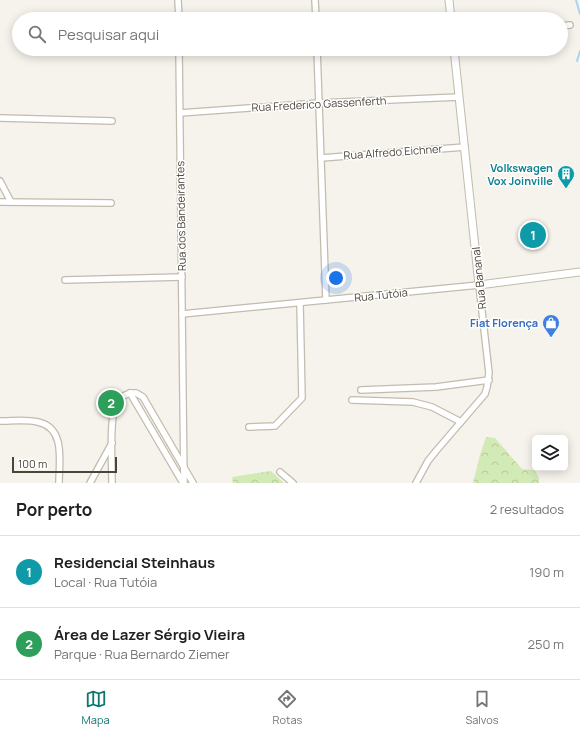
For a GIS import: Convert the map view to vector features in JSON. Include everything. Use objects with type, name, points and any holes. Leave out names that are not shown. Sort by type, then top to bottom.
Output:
[{"type":"street","points":[[178,0],[179,12]]},
{"type":"street","points":[[315,0],[316,12]]},
{"type":"street","points":[[449,0],[450,12]]},
{"type":"street","name":"Rua dos Bandeirantes","points":[[179,56],[184,483]]},
{"type":"street","points":[[317,56],[326,300]]},
{"type":"street","name":"Rua Bananal","points":[[416,483],[424,467],[436,450],[485,394],[489,380],[455,56]]},
{"type":"street","name":"Rua Frederico Gassenferth","points":[[180,113],[319,103],[459,97]]},
{"type":"street","points":[[0,118],[112,121]]},
{"type":"street","name":"Rua Alfredo Eichner","points":[[321,158],[465,147]]},
{"type":"street","points":[[0,181],[11,202]]},
{"type":"street","points":[[0,202],[111,203]]},
{"type":"street","name":"Rua Tutóia","points":[[182,314],[479,285],[580,272]]},
{"type":"street","points":[[65,280],[182,277]]},
{"type":"street","points":[[249,428],[275,426],[302,398],[300,303]]},
{"type":"street","points":[[361,390],[436,387],[489,380]]},
{"type":"street","points":[[130,392],[184,483]]},
{"type":"street","points":[[112,483],[114,410],[118,401],[130,392],[136,393],[143,398],[193,483]]},
{"type":"street","points":[[352,400],[413,402],[432,407],[462,422]]},
{"type":"street","points":[[0,421],[34,421],[49,427],[58,441],[59,483]]},
{"type":"street","points":[[90,483],[112,442]]},
{"type":"street","points":[[280,472],[294,483]]},
{"type":"green space","points":[[109,391],[124,392],[114,402],[110,415]]},
{"type":"green space","points":[[486,437],[495,438],[522,469],[536,471],[539,478],[539,483],[473,483]]},
{"type":"green space","points":[[271,471],[284,483],[233,483],[232,477]]},
{"type":"waterway","points":[[576,0],[580,14]]},
{"type":"waterway","points":[[577,61],[580,51]]},
{"type":"place","name":"Volkswagen Vox Joinville","points":[[566,189]]},
{"type":"place","name":"Residencial Steinhaus","points":[[533,235]]},
{"type":"place","name":"Fiat Florença","points":[[551,338]]},
{"type":"place","name":"Área de Lazer Sérgio Vieira","points":[[111,403]]}]
